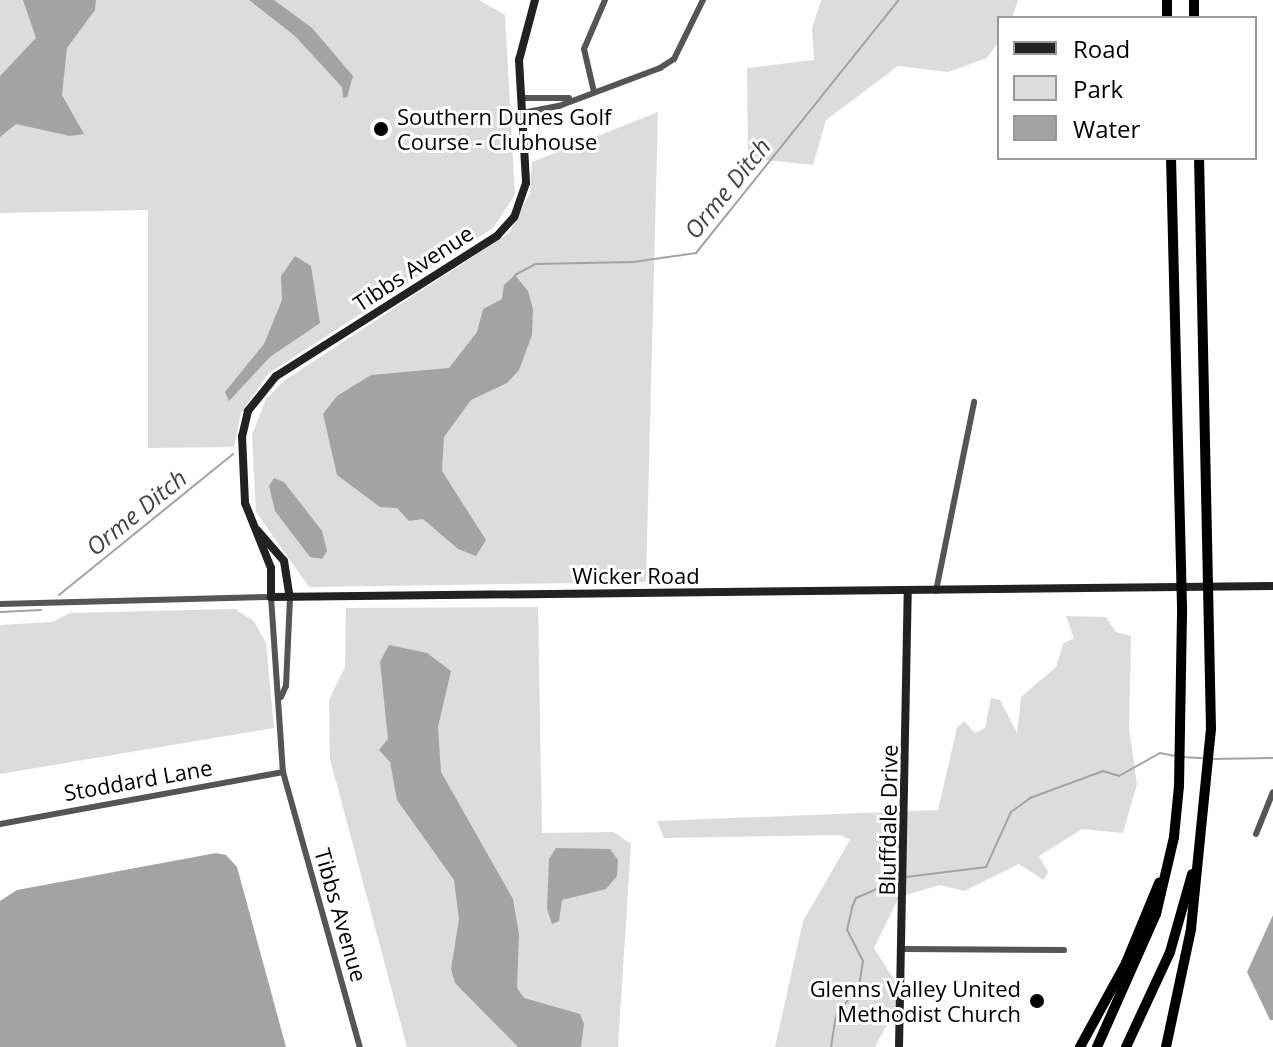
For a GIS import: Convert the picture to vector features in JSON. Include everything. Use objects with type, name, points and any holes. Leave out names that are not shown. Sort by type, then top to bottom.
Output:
[{"type":"highway","points":[[1097,1047],[1147,942],[1170,855],[1179,786],[1183,725],[1182,571],[1171,160]]},
{"type":"highway","points":[[1166,1047],[1191,929],[1206,808],[1211,729],[1211,573],[1199,160]]},
{"type":"highway","points":[[1126,1047],[1170,952],[1206,808]]},
{"type":"highway","points":[[1080,1047],[1126,963],[1170,855]]},
{"type":"street","name":"Tibbs Avenue","points":[[360,1047],[283,772],[281,697],[271,568],[245,503],[242,436],[260,392],[276,376],[506,228],[520,205],[526,183],[519,60],[535,0]]},
{"type":"street","points":[[594,92],[584,49],[605,0]]},
{"type":"street","points":[[522,113],[594,92],[674,59],[703,0]]},
{"type":"street","points":[[521,98],[573,98]]},
{"type":"street","points":[[936,591],[974,402]]},
{"type":"street","name":"Tibbs Avenue","points":[[253,526],[284,561],[290,597],[281,697]]},
{"type":"street","name":"Wicker Road","points":[[0,604],[271,597],[1273,586]]},
{"type":"street","name":"Bluffdale Drive","points":[[899,1047],[905,949],[908,592]]},
{"type":"street","name":"Stoddard Lane","points":[[0,824],[283,772]]},
{"type":"street","points":[[1256,834],[1273,792]]},
{"type":"street","points":[[905,949],[1064,950]]},
{"type":"green space","points":[[0,0],[479,0],[505,15],[515,195],[493,228],[268,374],[241,413],[234,447],[148,448],[148,210],[0,213]]},
{"type":"green space","points":[[821,0],[1018,0],[1013,16],[997,16],[997,44],[987,58],[948,72],[898,66],[826,120],[813,165],[748,158],[747,68],[814,60],[812,28]]},
{"type":"green space","points":[[658,112],[646,582],[309,587],[256,512],[252,435],[266,399],[285,380],[509,233],[530,193],[532,162]]},
{"type":"green space","points":[[538,607],[542,833],[614,832],[631,844],[618,1047],[407,1047],[330,759],[329,700],[345,667],[346,608]]},
{"type":"green space","points":[[235,609],[254,621],[266,643],[274,728],[0,774],[0,625],[52,622],[70,613]]},
{"type":"green space","points":[[1066,616],[1106,617],[1116,632],[1131,636],[1129,728],[1137,784],[1123,833],[1082,829],[1039,856],[1048,872],[1044,880],[1019,864],[964,891],[940,885],[899,897],[874,948],[895,981],[897,1006],[875,1047],[775,1047],[803,921],[850,840],[841,835],[664,838],[657,821],[938,810],[957,728],[964,721],[975,733],[985,728],[991,698],[1000,700],[1017,733],[1021,697],[1056,667],[1063,644],[1074,638]]},
{"type":"water","points":[[23,0],[96,0],[95,10],[67,48],[62,95],[84,134],[70,136],[16,124],[0,137],[0,76],[36,38]]},
{"type":"water","points":[[249,0],[274,0],[312,28],[353,76],[347,97],[343,98],[342,87],[295,36]]},
{"type":"water","points":[[295,256],[311,266],[320,323],[270,357],[229,401],[225,392],[264,344],[282,300],[281,276]]},
{"type":"water","points":[[515,275],[528,291],[533,309],[532,335],[519,370],[507,383],[471,400],[444,437],[442,471],[486,540],[476,556],[458,549],[423,519],[409,521],[397,508],[380,507],[337,475],[323,414],[337,396],[371,375],[449,368],[477,332],[483,309],[502,299],[504,285]]},
{"type":"water","points":[[274,478],[284,482],[322,531],[327,551],[322,559],[310,557],[275,511],[269,486]]},
{"type":"water","points":[[389,645],[427,653],[451,671],[438,727],[441,772],[513,899],[519,934],[517,988],[524,998],[580,1014],[584,1024],[581,1047],[518,1047],[455,983],[451,969],[459,919],[454,880],[397,800],[390,762],[379,750],[388,739],[380,662]]},
{"type":"water","points":[[556,848],[610,849],[618,860],[617,876],[606,889],[562,900],[559,921],[552,924],[547,909],[549,859]]},
{"type":"water","points":[[216,853],[226,855],[237,867],[286,1047],[0,1047],[0,901],[17,890]]},
{"type":"water","points":[[1273,915],[1273,1020],[1270,1020],[1247,972]]},
{"type":"waterway","name":"Orme Ditch","points":[[515,275],[536,264],[633,262],[696,253],[899,0]]},
{"type":"waterway","name":"Orme Ditch","points":[[59,595],[233,454]]},
{"type":"waterway","name":"Orme Ditch","points":[[0,612],[41,610]]},
{"type":"waterway","points":[[906,877],[986,867],[1011,812],[1030,798],[1103,771],[1119,776],[1160,753],[1176,756]]},
{"type":"waterway","points":[[1182,757],[1204,758]]},
{"type":"waterway","points":[[1210,759],[1273,758]]},
{"type":"waterway","points":[[831,1047],[836,1016],[859,986],[863,961],[847,930],[853,905],[856,898],[900,879]]},
{"type":"place","name":"Southern Dunes Golf Course - Clubhouse","points":[[381,129]]},
{"type":"place","name":"Glenns Valley United Methodist Church","points":[[1037,1001]]}]
